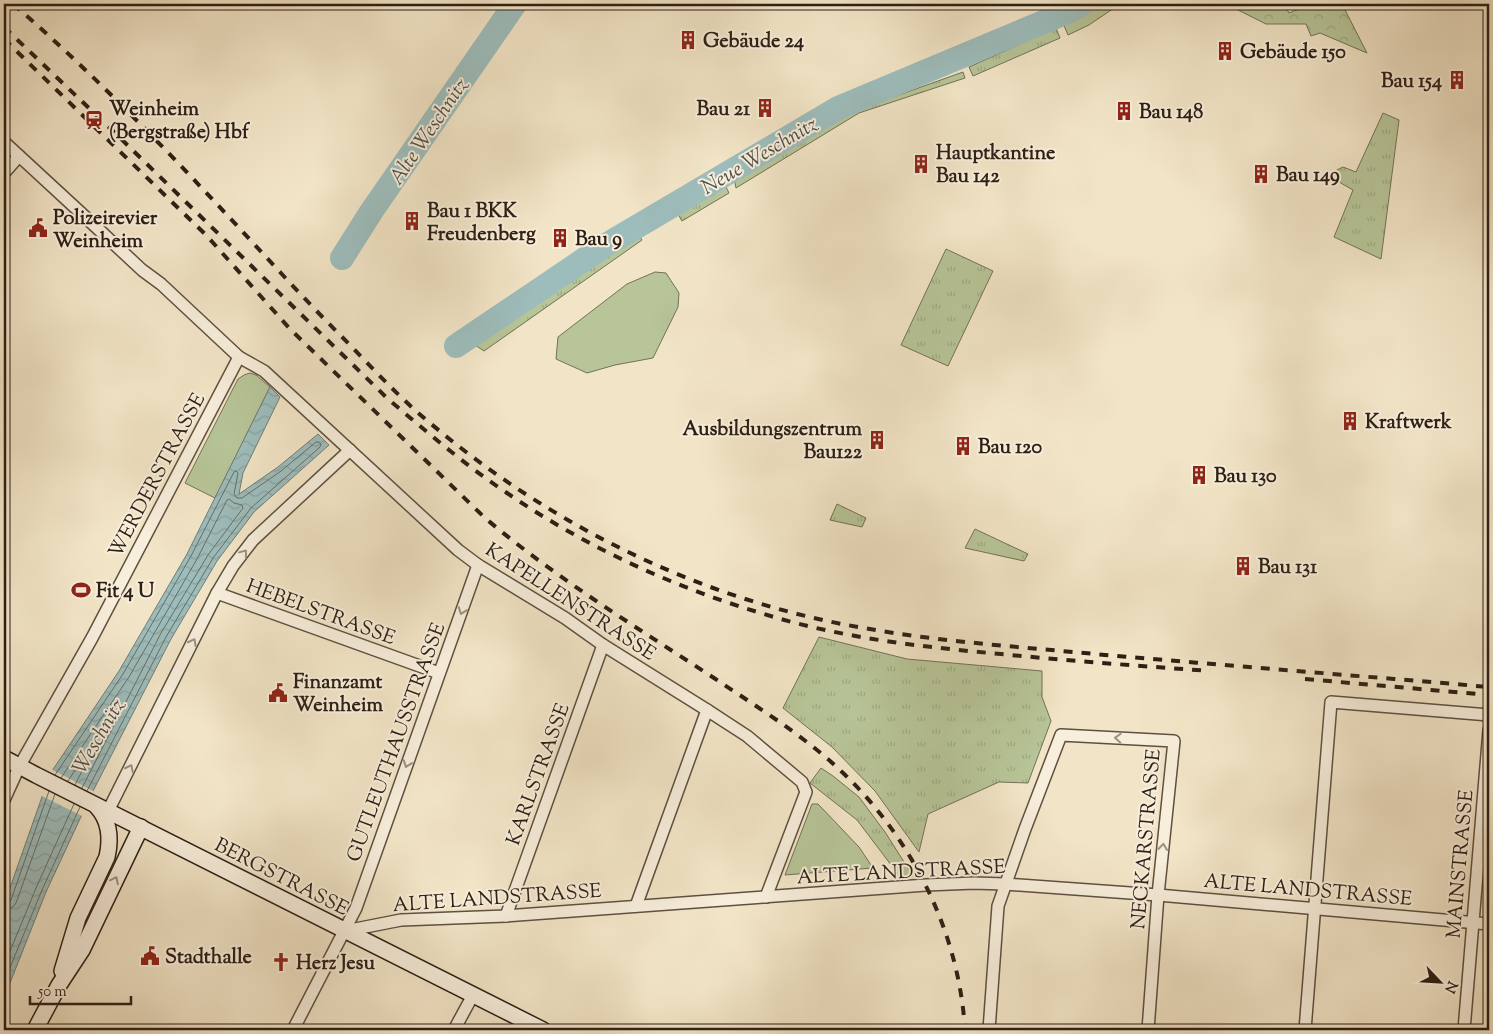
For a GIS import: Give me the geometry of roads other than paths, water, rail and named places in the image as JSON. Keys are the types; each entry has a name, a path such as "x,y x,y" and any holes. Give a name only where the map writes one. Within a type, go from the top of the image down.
{"main road":[{"name":"BERGSTRASSE","path":"4,758 543,1030"},
{"path":"58,985 78,918 107,857 110,835 103,815 94,804"},
{"path":"107,857 133,830 141,827"},
{"path":"36,1030 58,985 82,950 141,827"}],"street":[{"name":"KAPELLENSTRASSE","path":"4,142 147,275 161,284 239,357 264,371 458,550 478,565 565,618 603,645 747,736 802,782 806,792 766,897"},
{"path":"4,173 19,156"},
{"name":"WERDERSTRASSE","path":"4,798 19,767 96,630 239,357"},
{"path":"108,811 217,593 233,566 253,540 347,447"},
{"name":"GUTLEUTHAUSSTRASSE","path":"293,1030 356,908 478,565"},
{"name":"HEBELSTRASSE","path":"217,593 440,673"},
{"name":"KARLSTRASSE","path":"506,916 603,645"},
{"path":"1305,1030 1331,702 1489,715"},
{"path":"636,906 707,710"},
{"name":"MAINSTRASSE","path":"1464,1030 1489,730"},
{"name":"NECKARSTRASSE","path":"989,1030 998,906 1061,735 1174,741 1158,895 1148,1030"},
{"name":"ALTE LANDSTRASSE","path":"345,931 401,920 506,916 974,883 1158,895 1489,924"},
{"path":"454,1030 473,995"}],"water":[{"name":"Weschnitz","path":"270,387 280,397 243,473 239,494 278,467 318,434 329,445 254,512 217,561 171,639 92,793 46,892 4,998 4,905 50,774 119,671 187,554"}],"waterway":[{"name":"Alte Weschnitz","path":"342,258 371,212 515,4"},
{"name":"Neue Weschnitz","path":"456,346 604,246 838,108 1070,11 1082,4"}],"railway":[{"path":"13,4 83,67 150,134 314,308 419,414 477,460 526,494 577,525 630,553 685,577 742,598 799,614 889,632 1012,647 1489,687"},
{"path":"4,27 388,399 446,448 491,482 537,513 599,548 664,578 730,603 822,629 912,645 1210,671"},
{"path":"4,39 207,236 290,329 485,518 568,582 779,722 811,745 841,771 866,797 889,826 910,857 927,889 942,923 953,958 961,993 965,1030"},
{"path":"1305,679 1489,695"}],"place":[{"name":"Gebäude 24","path":"688,40"},
{"name":"Gebäude 150","path":"1225,51"},
{"name":"Bau 154","path":"1457,80"},
{"name":"Bau 21","path":"765,108"},
{"name":"Bau 148","path":"1124,111"},
{"name":"Weinheim (Bergstraße) Hbf","path":"94,120"},
{"name":"Hauptkantine Bau 142","path":"921,164"},
{"name":"Bau 149","path":"1261,174"},
{"name":"Bau 1 BKK Freudenberg","path":"412,221"},
{"name":"Polizeirevier Weinheim","path":"38,228"},
{"name":"Bau 9","path":"560,238"},
{"name":"Kraftwerk","path":"1350,421"},
{"name":"Ausbildungszentrum Bau122","path":"877,440"},
{"name":"Bau 120","path":"963,446"},
{"name":"Bau 130","path":"1199,475"},
{"name":"Bau 131","path":"1243,566"},
{"name":"Fit 4 U","path":"81,590"},
{"name":"Finanzamt Weinheim","path":"278,693"},
{"name":"Stadthalle","path":"150,956"},
{"name":"Herz Jesu","path":"281,962"}]}
